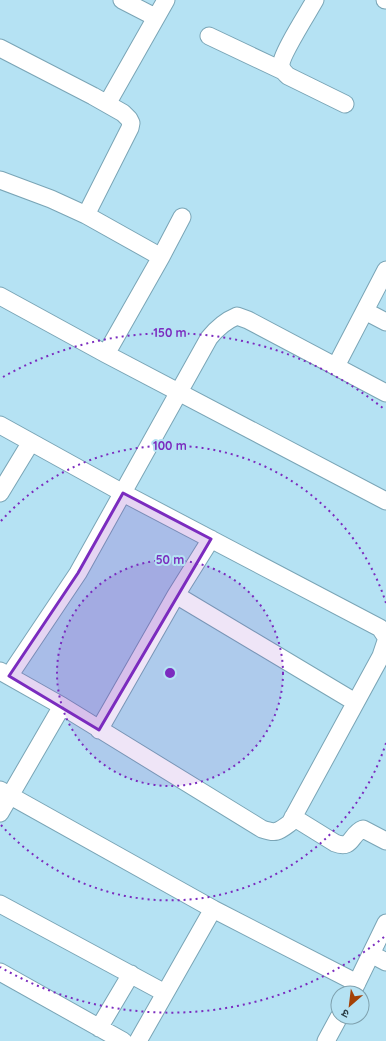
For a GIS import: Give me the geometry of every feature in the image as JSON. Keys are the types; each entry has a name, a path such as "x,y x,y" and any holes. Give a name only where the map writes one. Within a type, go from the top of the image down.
{"street":[{"path":"122,0 155,17"},
{"path":"107,104 166,0"},
{"path":"283,71 281,65 285,53 315,0"},
{"path":"210,36 283,71 288,76 345,104"},
{"path":"0,48 107,104 129,119 131,123 130,128 86,215"},
{"path":"0,180 51,199 86,215 161,257"},
{"path":"106,354 182,217"},
{"path":"336,366 386,270"},
{"path":"0,296 106,354 386,501"},
{"path":"365,310 386,322"},
{"path":"386,393 248,320 237,316 227,320 209,338 180,393 78,573 5,674 62,706 262,829 272,832 280,831 290,823 381,656 386,641"},
{"path":"0,424 123,493 380,628 385,633 386,637"},
{"path":"0,493 31,442"},
{"path":"99,730 176,595 211,539"},
{"path":"176,595 356,702"},
{"path":"0,813 5,793 62,706"},
{"path":"5,793 349,985"},
{"path":"293,817 342,846 350,842 358,830 363,828 386,841"},
{"path":"0,904 165,993"},
{"path":"138,1041 213,909"},
{"path":"356,985 386,923"},
{"path":"371,954 386,962"},
{"path":"0,972 123,1041"},
{"path":"99,1028 131,974"},
{"path":"326,1041 335,1025"}],"highlighted area":[{"path":"123,493 211,539 99,730 9,676 78,573"}]}
